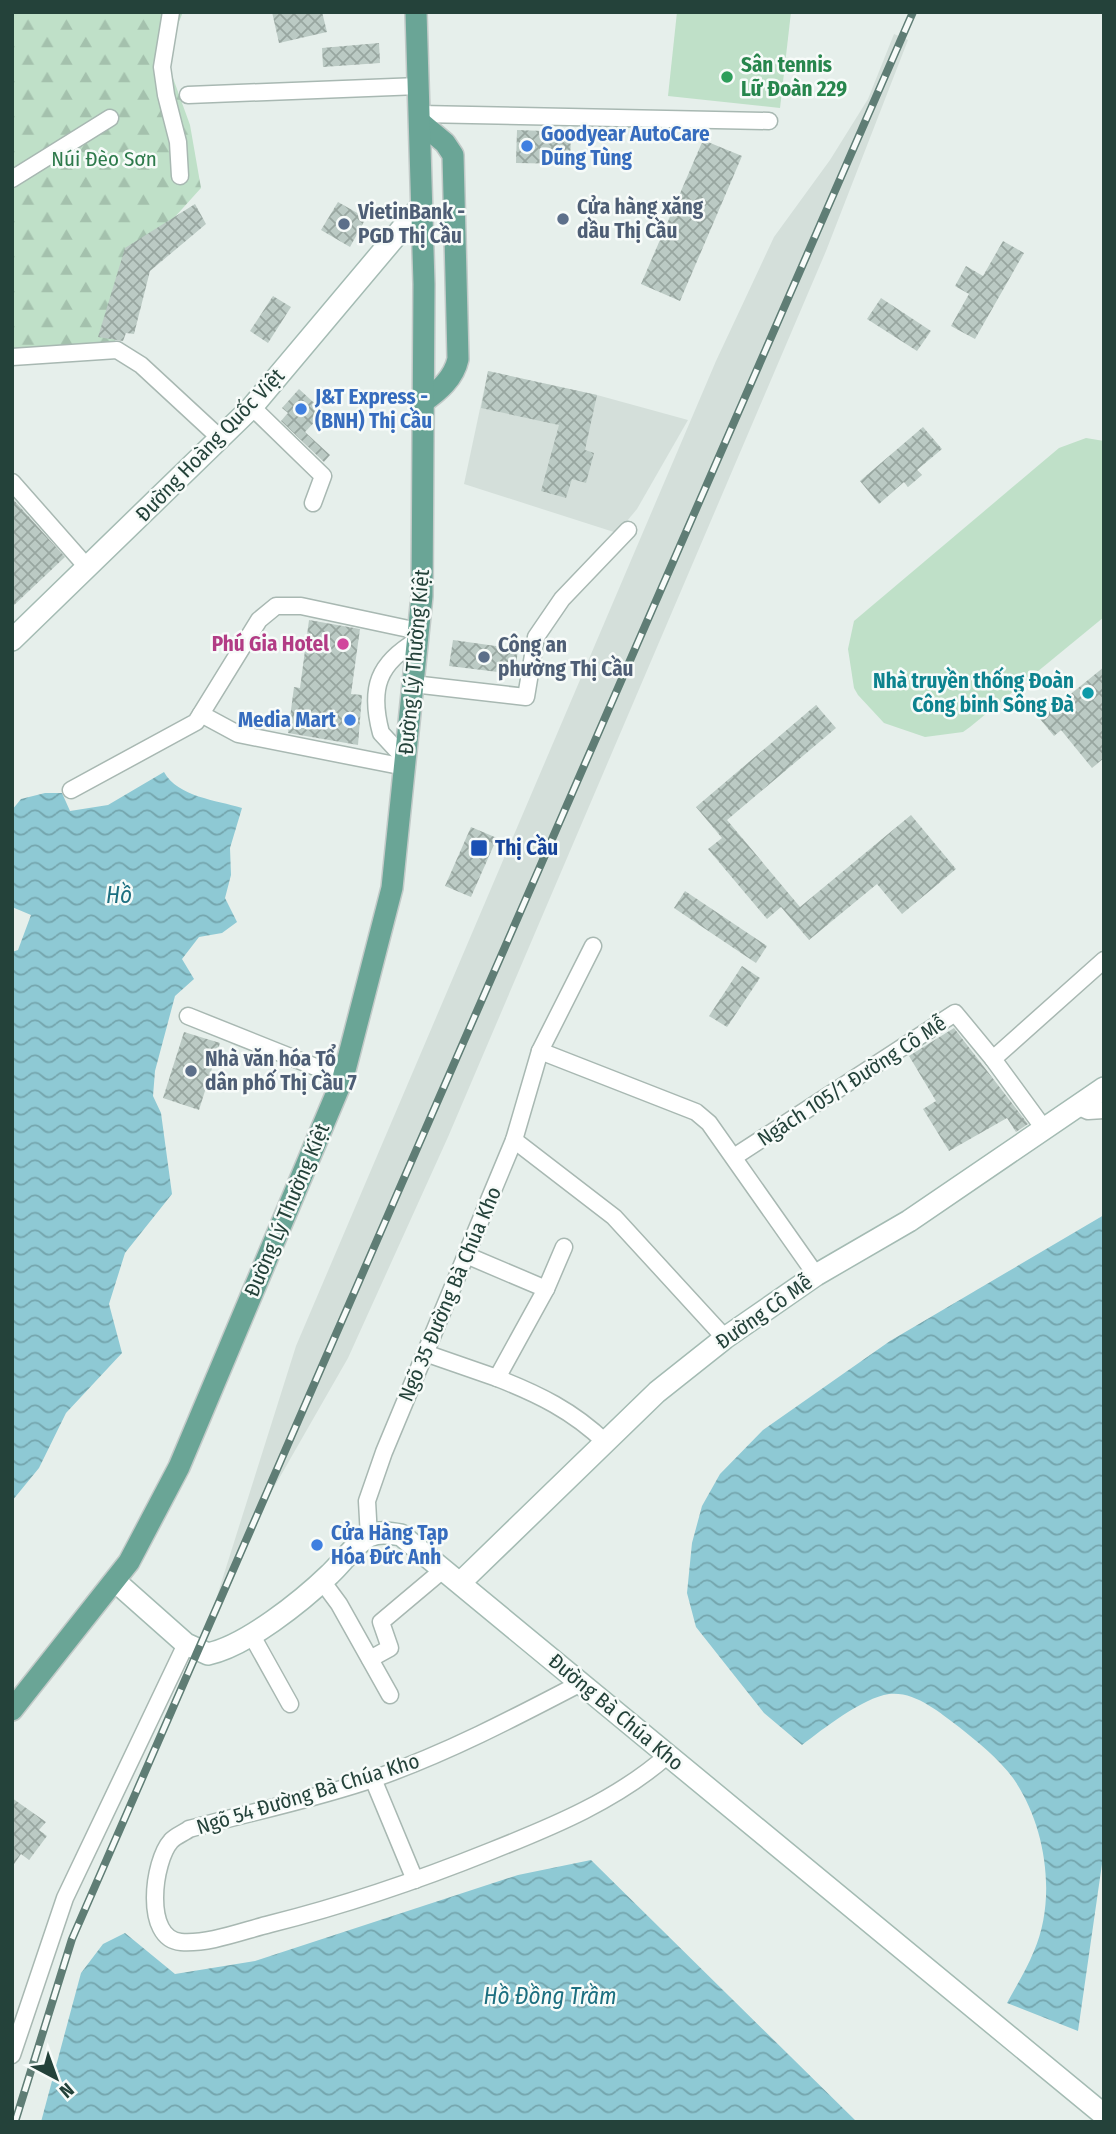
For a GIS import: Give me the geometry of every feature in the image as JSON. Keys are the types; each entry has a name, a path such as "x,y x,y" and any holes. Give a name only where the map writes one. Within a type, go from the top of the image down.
{"main road":[{"name":"Đường Lý Thường Kiệt","path":"12,1710 115,1581 141,1542 179,1467 343,1078 392,888 422,596 421,206 416,12"},
{"path":"420,118 453,155 458,359 456,368 444,385 423,402"}],"street":[{"path":"171,12 162,67 178,142 180,176"},
{"path":"188,96 418,86"},
{"path":"12,179 110,118"},
{"path":"420,118 769,121"},
{"name":"Đường Hoàng Quốc Việt","path":"12,640 252,407 421,206"},
{"path":"12,357 117,350 141,365 221,439"},
{"path":"252,407 323,476 313,503"},
{"path":"12,482 87,568"},
{"path":"413,684 526,697 536,637 562,599 628,530"},
{"path":"71,790 186,728 201,714 259,621 276,606 323,610 418,636"},
{"path":"405,763 380,733 378,691 387,661 418,636"},
{"path":"201,714 238,734 405,763"},
{"name":"Ngõ 35 Đường Bà Chúa Kho","path":"369,1536 367,1501 514,1140 540,1051 593,946"},
{"path":"1045,1130 993,1059 1104,960"},
{"name":"Ngách 105/1 Đường Cô Mễ","path":"734,1157 955,1013 993,1059"},
{"path":"188,1016 343,1078"},
{"path":"540,1051 696,1112 709,1123 816,1275"},
{"name":"Đường Cô Mễ","path":"461,1583 657,1392 725,1338 816,1275 909,1221 1104,1088"},
{"path":"1077,1106 1088,1111 1104,1110"},
{"path":"514,1140 614,1217 725,1338"},
{"path":"496,1378 546,1289 564,1247"},
{"path":"466,1255 546,1289"},
{"path":"425,1353 545,1396 585,1423 605,1442"},
{"name":"Đường Bà Chúa Kho","path":"369,1536 387,1532 401,1535 1104,2115"},
{"path":"115,1581 186,1644 208,1654 228,1648 251,1634 322,1581 369,1536"},
{"path":"370,1659 390,1648 381,1622 444,1569"},
{"path":"322,1581 390,1695"},
{"path":"251,1634 290,1704"},
{"path":"12,2055 65,1898 186,1644"},
{"name":"Ngõ 54 Đường Bà Chúa Kho","path":"415,1880 337,1908 215,1938 180,1942 169,1938 157,1918 154,1887 162,1858 172,1840 189,1829 373,1779 495,1728 581,1684"},
{"path":"373,1779 415,1880 568,1820 647,1774 668,1755"}],"shaded area":[{"path":"894,34 908,40 826,251 448,1137 348,1358 265,1503 218,1615 212,1612 296,1346 716,361 774,237 830,160 868,99"},
{"path":"488,371 597,395 688,420 637,509 617,533 464,484"}],"green space":[{"name":"Núi Đèo Sơn","path":"12,12 183,12 176,29 169,67 190,125 201,188 146,249 112,350 12,354"},
{"path":"677,12 791,12 780,108 668,96"},
{"path":"1086,438 1104,441 1104,617 963,732 925,737 884,723 854,688 848,649 854,621 1059,448"}],"water":[{"name":"Hồ","path":"164,772 178,787 188,792 242,808 230,848 231,875 225,898 237,922 222,933 199,937 182,959 194,979 175,996 155,1071 153,1096 161,1113 172,1194 125,1253 109,1304 122,1353 66,1413 39,1468 12,1501 12,952 18,950 31,915 12,907 12,810 21,799 45,793 62,793 70,811 108,805"},
{"path":"1104,1215 1104,1850 1078,2031 1007,2003 1031,1958 1041,1930 1046,1885 1040,1839 1033,1817 1013,1778 995,1757 943,1715 917,1699 899,1694 889,1694 867,1701 802,1745 764,1713 696,1627 687,1593 692,1543 702,1506 720,1474 763,1430 890,1341"},
{"name":"Hồ Đồng Trầm","path":"591,1860 857,2122 41,2122 81,1973 103,1944 125,1933 175,1974 255,1961 518,1875"}],"building":[{"path":"272,12 322,12 327,32 279,43"},
{"path":"379,43 380,63 323,67 322,48"},
{"path":"517,130 571,132 570,164 516,163"},
{"path":"703,140 742,156 680,301 641,284"},
{"name":"VietinBank - PGD Thị Cầu","path":"338,202 366,218 350,247 321,230"},
{"path":"195,204 206,224 150,271 134,334 126,333 123,341 98,337 125,248"},
{"path":"1003,241 1024,253 975,339 951,326 969,294 955,286 966,266 983,276"},
{"path":"273,296 291,307 268,343 250,331"},
{"path":"881,298 931,331 917,351 867,319"},
{"path":"488,371 597,395 585,450 594,453 586,483 572,479 566,498 541,491 559,425 481,408"},
{"path":"299,389 324,412 305,432 330,455 324,462 281,421 288,413 282,408"},
{"path":"923,427 942,449 917,470 922,475 908,487 904,482 879,504 860,481"},
{"path":"12,498 65,557 12,607"},
{"path":"309,620 360,629 351,694 362,695 358,745 288,733 294,687 300,688"},
{"name":"Công an phường Thị Cầu","path":"453,640 518,649 515,674 449,666"},
{"name":"Nhà truyền thống Đoàn Công binh Sông Đà","path":"1104,667 1104,758 1092,768 1061,730 1054,736 1040,719"},
{"path":"816,705 836,728 727,820 800,907 911,815 956,869 902,914 877,884 809,940 781,907 767,919 708,849 722,838 696,807"},
{"path":"471,827 497,838 471,897 445,886"},
{"path":"685,891 767,946 756,963 674,908"},
{"path":"742,966 760,978 727,1027 709,1016"},
{"path":"954,1028 1028,1124 1016,1132 1007,1118 949,1151 923,1109 936,1101 909,1056"},
{"name":"Nhà văn hóa Tổ dân phố Thị Cầu 7","path":"184,1032 220,1043 199,1110 163,1098"},
{"path":"12,1798 46,1822 39,1830 47,1836 29,1860 21,1854 12,1867"}],"railway":[{"path":"15,2122 72,1939 913,12"}],"place":[{"name":"Sân tennis Lữ Đoàn 229","path":"727,77"},
{"name":"Goodyear AutoCare Dũng Tùng","path":"527,146"},
{"name":"Cửa hàng xăng dầu Thị Cầu","path":"563,219"},
{"name":"VietinBank - PGD Thị Cầu","path":"344,224"},
{"name":"J&T Express - (BNH) Thị Cầu","path":"301,409"},
{"name":"Phú Gia Hotel","path":"343,644"},
{"name":"Công an phường Thị Cầu","path":"484,657"},
{"name":"Nhà truyền thống Đoàn Công binh Sông Đà","path":"1088,693"},
{"name":"Media Mart","path":"350,720"},
{"name":"Thị Cầu","path":"479,848"},
{"name":"Nhà văn hóa Tổ dân phố Thị Cầu 7","path":"191,1071"},
{"name":"Cửa Hàng Tạp Hóa Đức Anh","path":"317,1545"}]}
